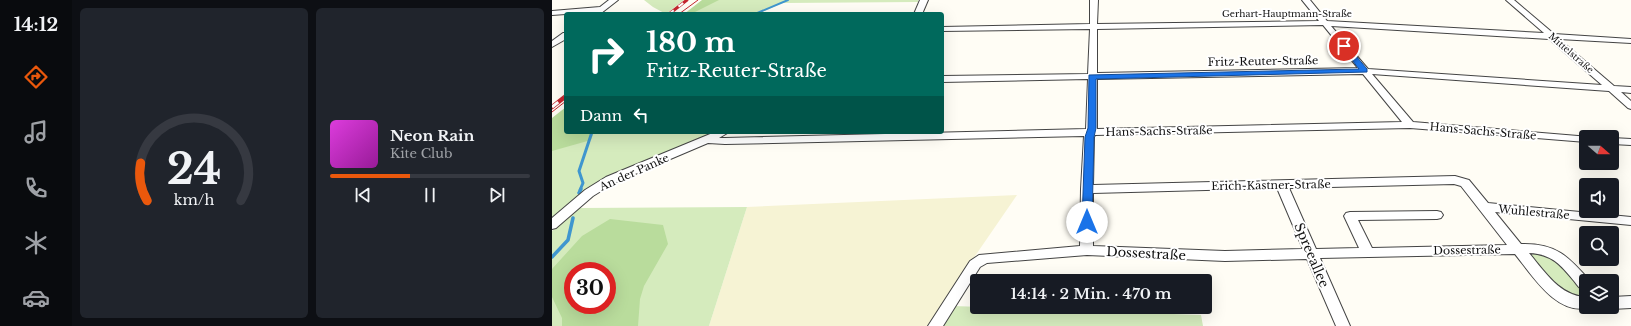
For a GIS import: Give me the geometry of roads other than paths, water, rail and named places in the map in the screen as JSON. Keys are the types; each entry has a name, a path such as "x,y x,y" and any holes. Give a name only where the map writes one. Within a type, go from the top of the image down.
{"street":[{"path":"598,12 614,0"},
{"path":"919,12 924,0"},
{"path":"1087,250 1087,189 1090,132 1092,128 1094,0"},
{"path":"1306,0 1410,125"},
{"name":"Mittelstraße","path":"1510,0 1631,106"},
{"path":"552,13 564,13"},
{"name":"Gerhart-Hauptmann-Straße","path":"944,29 1326,23 1631,41"},
{"path":"552,45 564,36"},
{"name":"Fritz-Reuter-Straße","path":"944,79 1365,71 1631,90"},
{"name":"Hans-Sachs-Straße","path":"708,139 712,141 725,141 1410,125 1579,138"},
{"name":"An der Panke","path":"552,226 589,193 610,180 719,134"},
{"path":"1619,141 1631,142"},
{"name":"Erich-Kästner-Straße","path":"1087,189 1455,180 1465,183 1485,207"},
{"name":"Spreeallee","path":"1282,185 1343,326"},
{"path":"1485,207 1518,249 1558,295 1568,301 1579,304"},
{"name":"Wuhlestraße","path":"1485,207 1631,221"},
{"path":"1368,252 1350,216 1437,215"},
{"name":"Dossestraße","path":"935,326 974,264 984,258 1087,250 1225,256 1537,249 1553,252 1562,259 1579,278"},
{"path":"1619,303 1631,302"}],"waterway":[{"path":"760,12 788,0"},
{"path":"580,190 583,183 579,171 591,134"},
{"path":"579,193 581,189"},
{"path":"552,257 568,240 573,218"}],"tram line":[{"path":"682,12 698,0"},
{"path":"552,112 564,103"}],"railway":[{"path":"672,12 687,0"},
{"path":"552,107 564,98"}]}
